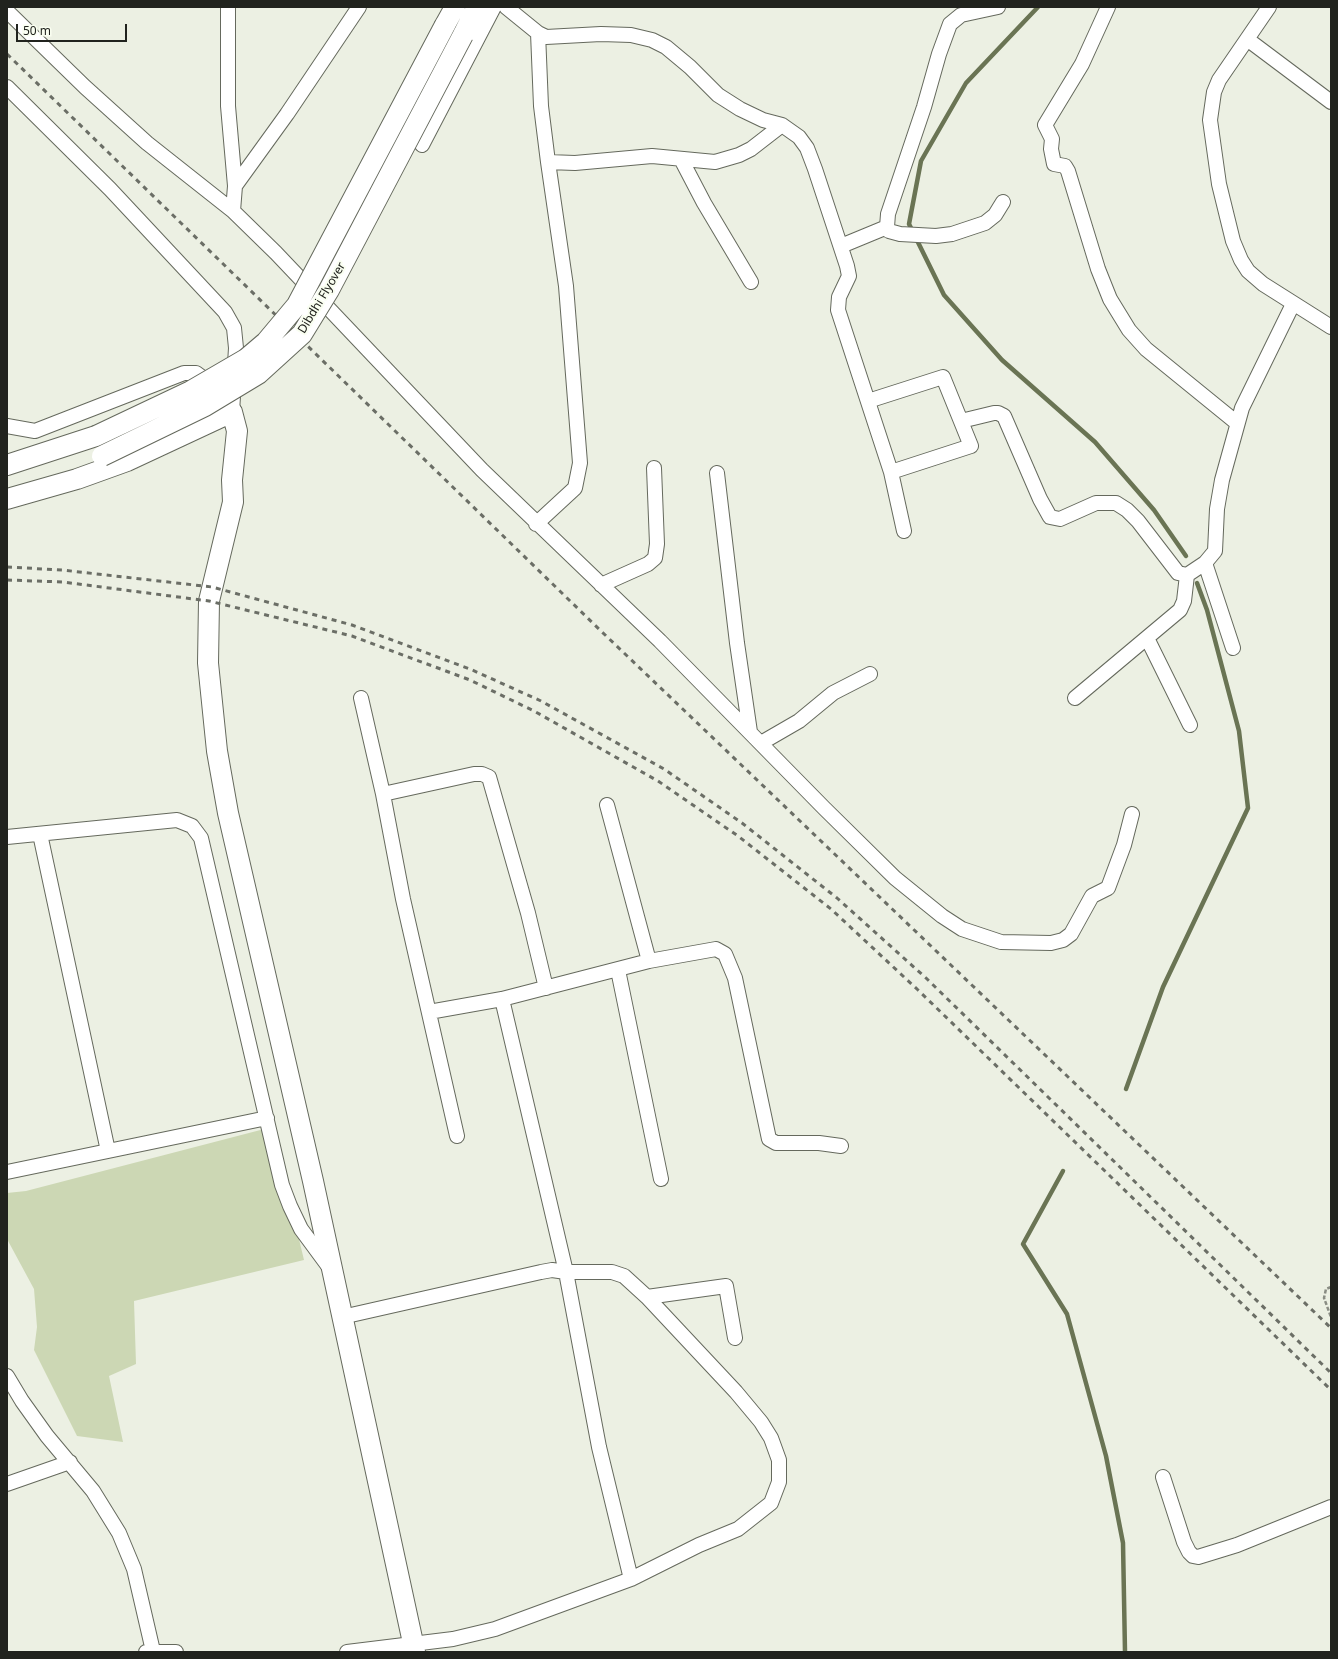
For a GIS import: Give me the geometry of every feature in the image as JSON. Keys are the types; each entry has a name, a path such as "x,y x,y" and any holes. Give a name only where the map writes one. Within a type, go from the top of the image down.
{"street":[{"path":"228,7 228,106 235,186 233,211"},
{"path":"235,186 287,114 359,7"},
{"name":"Dibdhi Flyover","path":"7,465 96,436 191,391 246,359 266,342 297,305 455,7"},
{"name":"Dibdhi Flyover","path":"7,487 34,480 102,456 205,406 258,374 302,334 336,277 477,7"},
{"path":"422,145 494,7"},
{"path":"506,7 538,33 546,37 601,34 631,35 652,40 666,47 690,67 718,95 740,109 763,120 782,125 799,137 807,148 815,169 841,246 849,276 839,297 838,310 891,472 904,531"},
{"path":"894,231 888,214 950,24 961,15 998,7"},
{"path":"1108,7 1082,64 1047,120 1046,128 1052,139 1054,164 1065,166 1068,171 1098,269 1110,299 1129,330 1146,349 1237,424"},
{"path":"1269,7 1219,80 1214,92 1210,120 1211,140 1226,218 1241,260 1248,271 1263,284 1331,327"},
{"path":"7,11 85,87 147,143 233,211 276,253 482,470 536,524 660,641 824,808 919,898 962,929 1001,942 1051,943 1063,940 1071,934 1089,900 1094,894 1108,888 1124,845 1132,814"},
{"path":"536,524 575,488 580,463 566,286 541,106 538,33"},
{"path":"1247,39 1331,102"},
{"path":"7,87 110,189 225,312 234,328 236,348 232,412 237,431 232,480 233,502 209,601 208,663 215,737 228,813 313,1181 414,1648"},
{"path":"548,162 575,163 652,156 715,162 727,159 751,148 782,125"},
{"path":"681,159 704,203 751,282"},
{"path":"841,246 894,231 936,236 952,234 985,223 994,215 1003,202"},
{"path":"961,421 994,413 1004,416 1040,499 1050,518 1060,519 1096,503 1116,503 1127,510 1138,521 1178,573 1186,575 1205,563 1216,551 1217,509 1222,480 1237,424 1242,408 1257,375 1293,304"},
{"path":"7,426 35,431 184,373 196,373 216,388 232,412"},
{"path":"868,401 943,377 971,446 891,472"},
{"path":"7,499 77,479 127,461 232,412"},
{"path":"601,585 648,564 655,558 657,544 654,468"},
{"path":"717,473 737,643 750,732"},
{"path":"1205,563 1233,648"},
{"path":"1075,698 1180,610 1184,601 1186,575"},
{"path":"1147,638 1190,725"},
{"path":"761,743 799,721 833,693 870,674"},
{"path":"361,698 383,794 403,900 457,1136"},
{"path":"383,794 474,774 482,774 489,777 528,912 546,988"},
{"path":"607,805 649,961"},
{"path":"7,838 177,820 192,826 201,838 282,1184 301,1229 332,1271"},
{"path":"40,834 108,1151"},
{"path":"429,1012 502,999 649,961 709,949 721,951 729,961 735,978 769,1139 776,1143 819,1143 841,1146"},
{"path":"618,970 661,1179"},
{"path":"502,999 566,1272 598,1447 631,1579"},
{"path":"7,1172 267,1118"},
{"path":"342,1317 552,1270 566,1272 612,1272 624,1276 647,1297 736,1392 771,1438 779,1460 779,1482 771,1503 738,1529 699,1545 631,1579 495,1629 414,1648 347,1652"},
{"path":"647,1297 726,1286 735,1338"},
{"path":"7,1376 22,1401 47,1436 93,1491 119,1533 134,1569 150,1652 176,1652"},
{"path":"7,1484 70,1462"},
{"path":"1164,1476 1184,1542 1193,1556 1205,1556 1237,1545 1331,1507"}],"path":[{"path":"1331,1287 1326,1289 1324,1298 1331,1316"}],"green space":[{"path":"272,1127 304,1260 134,1301 136,1364 109,1376 123,1442 77,1436 34,1350 37,1327 34,1289 7,1239 7,1193 26,1191"}],"waterway":[{"path":"1038,7 966,83 921,161 909,224 944,295 1002,360 1095,442 1154,510 1186,556"},
{"path":"1126,1089 1163,987 1248,808 1239,731 1207,610 1197,583"},
{"path":"1063,1171 1023,1244 1067,1314 1106,1456 1123,1543 1125,1652"}],"railway":[{"path":"7,54 601,631 1331,1328"},
{"path":"7,567 62,570 212,587 352,625 470,669 541,701 664,769 742,823 837,898 926,978 1331,1373"},
{"path":"7,580 63,582 209,601 352,636 470,680 534,711 658,781 738,836 831,909 918,990 1331,1390"}]}
